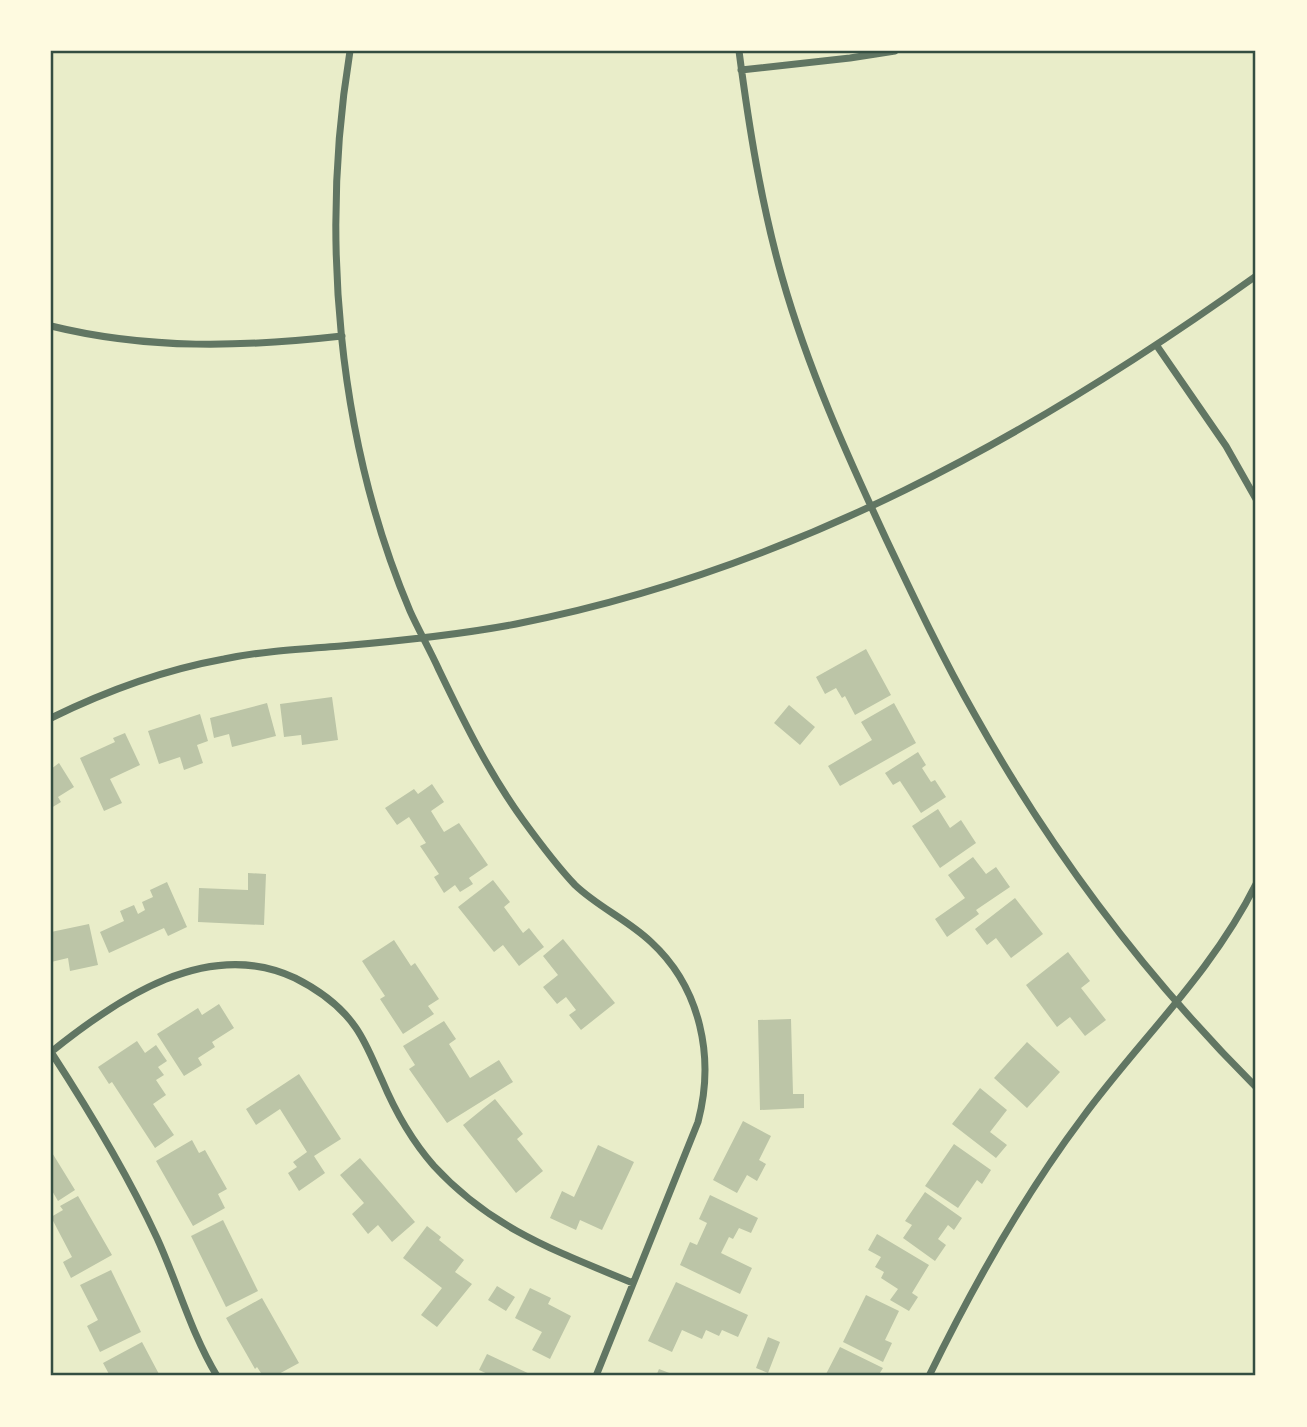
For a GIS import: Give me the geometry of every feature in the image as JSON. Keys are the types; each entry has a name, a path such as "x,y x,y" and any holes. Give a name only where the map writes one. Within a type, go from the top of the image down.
{"street":[{"path":"350,51 338,157 336,218 342,336 353,412 369,485 390,555 411,612 466,727 492,774 522,819 575,884 595,902 652,943 672,965 693,1003 702,1032 706,1062 702,1107 596,1376"},
{"path":"739,51 752,141 781,276 799,335 828,413 937,643 975,715 1022,794 1103,910 1177,1002 1256,1087"},
{"path":"741,70 895,51"},
{"path":"51,718 134,682 178,669 270,651 424,638 517,624 664,588 736,564 806,537 872,507 1003,439 1157,346 1256,276"},
{"path":"51,326 117,339 168,344 271,344 342,336"},
{"path":"1157,346 1226,446 1256,499"},
{"path":"929,1376 958,1316 1009,1226 1038,1182 1082,1118 1130,1056 1216,955 1256,884"},
{"path":"217,1376 158,1240 123,1169 51,1052 100,1014 146,988 181,973 220,964 246,964 285,973 331,1000 349,1019 370,1053 395,1110 413,1138 455,1187 498,1221 536,1243 633,1283"}],"building":[{"path":"866,649 891,695 855,715 845,696 842,698 836,688 825,694 816,677"},
{"path":"332,697 338,740 302,745 301,735 284,737 280,704"},
{"path":"267,703 276,736 232,747 229,734 214,738 210,718"},
{"path":"894,703 916,743 840,786 828,766 872,740 861,722"},
{"path":"789,705 815,727 800,745 774,723"},
{"path":"200,714 208,741 197,745 203,763 184,770 180,757 159,764 148,731"},
{"path":"125,733 140,765 110,779 122,803 104,811 80,758 115,742 113,738"},
{"path":"918,752 926,765 922,768 931,782 935,780 946,797 921,813 900,781 893,785 885,773"},
{"path":"59,763 74,787 58,797 61,802 51,808 51,769"},
{"path":"432,784 444,802 431,811 444,832 459,823 488,865 469,878 473,884 460,892 455,885 444,893 434,877 439,874 420,846 426,843 409,817 397,825 385,808 414,789 418,794"},
{"path":"938,809 950,828 961,820 976,843 940,868 912,826"},
{"path":"973,857 986,874 996,867 1010,887 976,910 979,914 947,937 935,919 965,898 948,875"},
{"path":"248,873 266,874 264,925 198,922 199,888 248,890"},
{"path":"493,880 510,902 504,907 523,933 529,928 544,947 519,966 503,945 494,952 458,907"},
{"path":"167,882 187,927 168,936 164,928 109,953 100,932 124,921 120,911 134,905 138,914 145,910 142,902 153,897 150,890"},
{"path":"1015,898 1043,934 1011,958 996,938 987,945 975,929"},
{"path":"89,924 98,965 70,971 68,958 51,962 51,932"},
{"path":"563,939 615,1003 581,1030 569,1015 576,1010 566,997 557,1004 543,987 558,975 543,956"},
{"path":"394,940 411,966 415,963 439,999 428,1006 434,1014 403,1034 380,999 385,996 362,961"},
{"path":"1068,952 1090,981 1081,988 1106,1020 1085,1036 1070,1017 1057,1027 1026,985"},
{"path":"219,1004 234,1028 212,1042 215,1047 198,1058 202,1065 184,1076 157,1034 198,1008 202,1015"},
{"path":"791,1019 793,1094 804,1094 804,1108 760,1110 758,1020"},
{"path":"444,1021 456,1039 449,1044 470,1078 499,1060 513,1082 447,1123 409,1069 415,1065 403,1046"},
{"path":"137,1041 145,1053 156,1045 167,1061 158,1067 164,1075 156,1080 166,1095 153,1104 174,1135 155,1148 112,1082 109,1084 98,1067"},
{"path":"1027,1042 1060,1072 1027,1108 994,1078"},
{"path":"299,1074 341,1139 314,1156 325,1173 299,1191 288,1173 297,1167 293,1162 307,1152 280,1109 256,1125 246,1109"},
{"path":"980,1088 1007,1110 990,1132 1007,1145 996,1158 952,1124"},
{"path":"495,1099 523,1134 517,1139 543,1171 516,1193 463,1125"},
{"path":"743,1121 771,1136 759,1160 766,1164 757,1181 747,1175 737,1193 713,1180"},
{"path":"192,1140 199,1153 205,1150 227,1189 218,1194 225,1208 193,1226 156,1161"},
{"path":"954,1144 991,1170 982,1184 977,1180 958,1208 925,1186"},
{"path":"598,1145 634,1162 602,1230 580,1220 576,1230 550,1218 562,1191 574,1197"},
{"path":"51,1151 75,1190 58,1201 51,1189"},
{"path":"360,1158 415,1222 392,1242 378,1225 368,1234 352,1214 364,1203 340,1175"},
{"path":"925,1192 962,1218 954,1230 948,1225 938,1239 946,1245 935,1261 903,1238 912,1225 905,1221"},
{"path":"710,1195 758,1218 751,1233 739,1228 733,1239 729,1237 721,1253 752,1268 740,1294 680,1265 690,1242 697,1245 707,1223 699,1219"},
{"path":"78,1196 112,1255 71,1278 63,1262 72,1257 51,1217 63,1210 60,1206"},
{"path":"223,1220 258,1291 226,1307 191,1236"},
{"path":"427,1226 441,1237 439,1240 464,1260 455,1272 472,1284 437,1327 421,1315 442,1288 403,1258"},
{"path":"877,1234 929,1265 912,1293 918,1297 909,1311 890,1300 898,1289 881,1278 884,1272 875,1267 881,1257 868,1250"},
{"path":"111,1270 141,1332 100,1352 87,1326 98,1320 80,1285"},
{"path":"676,1282 748,1315 738,1337 722,1330 719,1336 706,1330 702,1339 682,1330 672,1352 648,1341"},
{"path":"497,1286 515,1297 506,1311 488,1300"},
{"path":"530,1288 551,1298 548,1304 571,1316 550,1359 532,1350 542,1332 515,1318"},
{"path":"866,1295 899,1311 885,1340 892,1343 883,1362 843,1342"},
{"path":"262,1298 299,1363 275,1376 263,1376 257,1367 255,1369 226,1318"},
{"path":"768,1337 780,1342 768,1373 756,1368"},
{"path":"142,1342 160,1376 110,1376 103,1363"},
{"path":"840,1347 883,1368 878,1376 825,1376"},
{"path":"487,1354 534,1376 492,1376 479,1370"},
{"path":"659,1369 677,1376 656,1376"}]}
